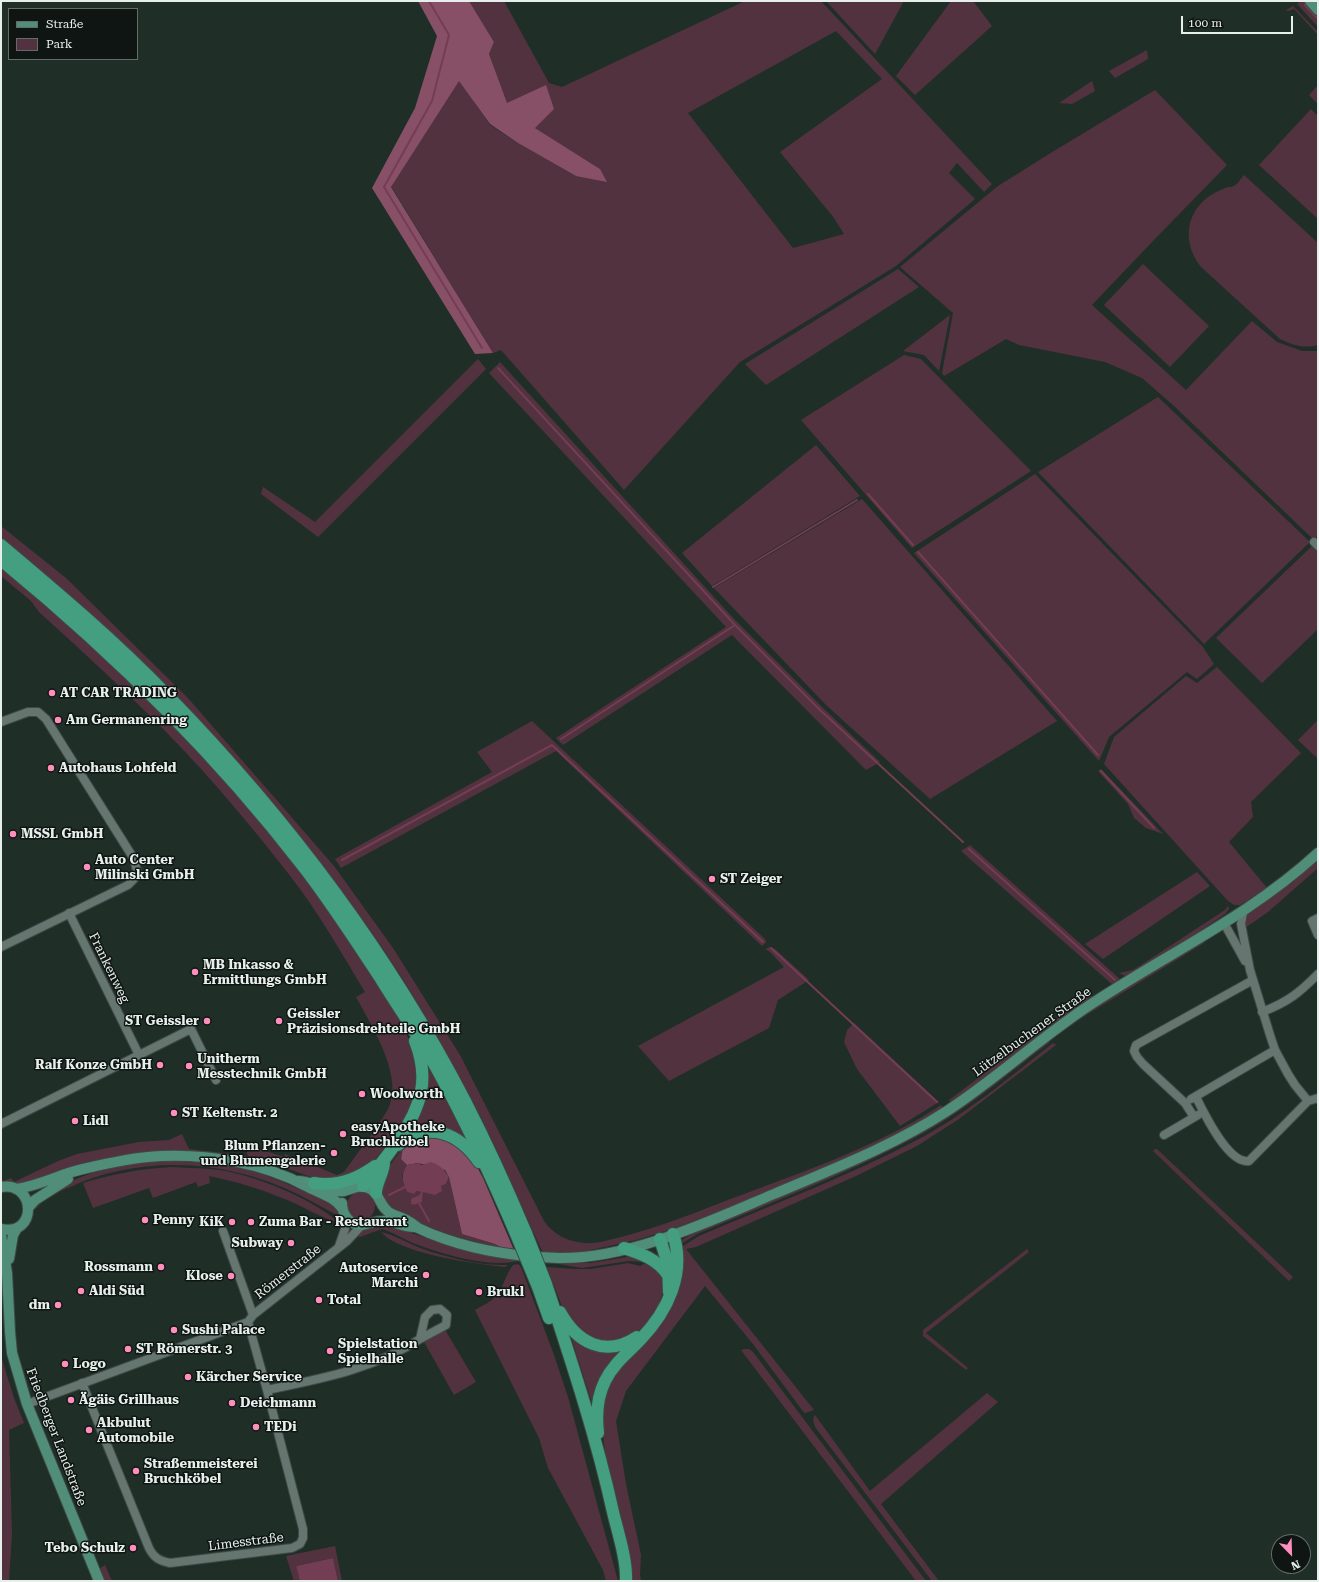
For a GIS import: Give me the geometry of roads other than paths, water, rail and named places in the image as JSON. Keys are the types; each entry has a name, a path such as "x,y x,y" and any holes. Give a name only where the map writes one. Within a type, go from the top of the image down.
{"highway":[{"path":"1,545 85,617 166,693 250,784 314,864 378,953 429,1037 480,1131 573,1365 602,1461 623,1555 626,1581"},
{"path":"1,560 75,623 166,709 217,763 303,866 366,955 437,1069 521,1233"},
{"path":"378,1198 387,1157 414,1114 421,1096 422,1084 420,1059 405,1017"},
{"path":"363,1186 378,1166 408,1138 418,1134 433,1132 456,1139 465,1145 493,1179"},
{"path":"314,1183 334,1184 348,1180 366,1172 387,1157"},
{"path":"602,1461 597,1416 599,1398 603,1387 617,1363 650,1328 674,1288 677,1271 677,1251 673,1234"},
{"path":"660,1239 668,1264 668,1300"},
{"path":"624,1248 650,1257 660,1265 668,1276"},
{"path":"542,1286 568,1325 576,1334 586,1341 603,1346 616,1346 632,1340 650,1328"},
{"path":"542,1286 585,1431 623,1581"}],"main road":[{"path":"1310,1 1318,10"},
{"name":"Lützelbuchener Straße","path":"416,1227 446,1239 513,1254 559,1258 576,1257 624,1248 660,1239 829,1171 924,1126 980,1087 1072,1016 1243,912 1274,890 1318,853"},
{"path":"1,1193 6,1192 17,1196 20,1192 71,1172 115,1162 160,1156 203,1157 245,1164 299,1181 335,1201 350,1221 365,1224 384,1221 409,1228 416,1227"},
{"path":"1,1187 8,1186 20,1192 28,1208 35,1200 56,1186 93,1167"},
{"path":"299,1181 314,1183 337,1191 349,1190 358,1186 370,1188 385,1210 406,1219 416,1227"},
{"path":"343,1212 342,1201 349,1190"},
{"path":"365,1224 378,1215 378,1198"},
{"name":"Friedberger Landstraße","path":"7,1273 12,1239 17,1228 26,1220 28,1208"},
{"path":"1,1229 9,1230 17,1228"},
{"name":"Friedberger Landstraße","path":"1,1235 7,1273 12,1353 27,1404 99,1581"},
{"path":"1,1257 7,1273"}],"street":[{"path":"1,722 28,712 38,712 46,719 135,862 138,871 134,879 128,885 1,947"},
{"path":"1243,912 1241,924 1250,970 1275,1050 1295,1085 1308,1101"},
{"name":"Frankenweg","path":"69,913 138,1055"},
{"path":"1318,918 1312,921 1318,935"},
{"path":"1224,923 1250,970"},
{"path":"1262,1012 1281,1005 1289,1000 1300,992 1318,974"},
{"path":"1194,1117 1185,1103 1137,1057 1134,1051 1136,1045 1253,980"},
{"path":"1,1124 191,1029 216,1080"},
{"path":"1185,1103 1275,1050"},
{"path":"1196,1097 1222,1144 1240,1160 1246,1161 1249,1161 1308,1101 1318,1098"},
{"path":"1164,1135 1204,1112"},
{"name":"Römerstraße","path":"337,1248 344,1233 343,1212"},
{"name":"Römerstraße","path":"27,1404 250,1318 365,1224"},
{"name":"Römerstraße","path":"223,1231 250,1318"},
{"name":"Limesstraße","path":"82,1383 154,1557 161,1561 170,1563 283,1550 300,1544 303,1538 302,1530 250,1318"},
{"path":"267,1390 344,1373 406,1348 420,1339"}],"waterway":[{"path":"429,1 449,35 432,101 384,187 482,348"},
{"path":"1305,5 1318,19"},
{"path":"498,368 735,625 820,710 963,842"},
{"path":"868,494 913,545"},
{"path":"713,587 857,500"},
{"path":"918,552 1098,755"},
{"path":"561,739 735,625"},
{"path":"342,860 552,745 763,942"},
{"path":"1101,771 1154,828"},
{"path":"969,849 1115,980"},
{"path":"771,948 937,1102"},
{"path":"389,1195 405,1187"},
{"path":"419,1203 429,1221"}],"place":[{"name":"AT CAR TRADING","path":"52,693"},
{"name":"Am Germanenring","path":"58,720"},
{"name":"Autohaus Lohfeld","path":"51,768"},
{"name":"MSSL GmbH","path":"13,834"},
{"name":"Auto Center Milinski GmbH","path":"87,867"},
{"name":"ST Zeiger","path":"712,879"},
{"name":"MB Inkasso & Ermittlungs GmbH","path":"195,972"},
{"name":"ST Geissler","path":"207,1021"},
{"name":"Geissler Präzisionsdrehteile GmbH","path":"279,1021"},
{"name":"Ralf Konze GmbH","path":"160,1065"},
{"name":"Unitherm Messtechnik GmbH","path":"189,1066"},
{"name":"Woolworth","path":"362,1094"},
{"name":"ST Keltenstr. 2","path":"174,1113"},
{"name":"Lidl","path":"75,1121"},
{"name":"easyApotheke Bruchköbel","path":"343,1134"},
{"name":"Blum Pflanzen- und Blumengalerie","path":"334,1153"},
{"name":"Penny","path":"145,1220"},
{"name":"KiK","path":"232,1222"},
{"name":"Zuma Bar - Restaurant","path":"251,1222"},
{"name":"Subway","path":"291,1243"},
{"name":"Rossmann","path":"161,1267"},
{"name":"Autoservice Marchi","path":"426,1275"},
{"name":"Klose","path":"231,1276"},
{"name":"Aldi Süd","path":"81,1291"},
{"name":"Brukl","path":"479,1292"},
{"name":"Total","path":"319,1300"},
{"name":"dm","path":"58,1305"},
{"name":"Sushi Palace","path":"174,1330"},
{"name":"ST Römerstr. 3","path":"128,1349"},
{"name":"Spielstation Spielhalle","path":"330,1351"},
{"name":"Logo","path":"65,1364"},
{"name":"Kärcher Service","path":"188,1377"},
{"name":"Ägäis Grillhaus","path":"71,1400"},
{"name":"Deichmann","path":"232,1403"},
{"name":"TEDi","path":"256,1427"},
{"name":"Akbulut Automobile","path":"89,1430"},
{"name":"Straßenmeisterei Bruchköbel","path":"136,1471"},
{"name":"Tebo Schulz","path":"133,1548"}]}
